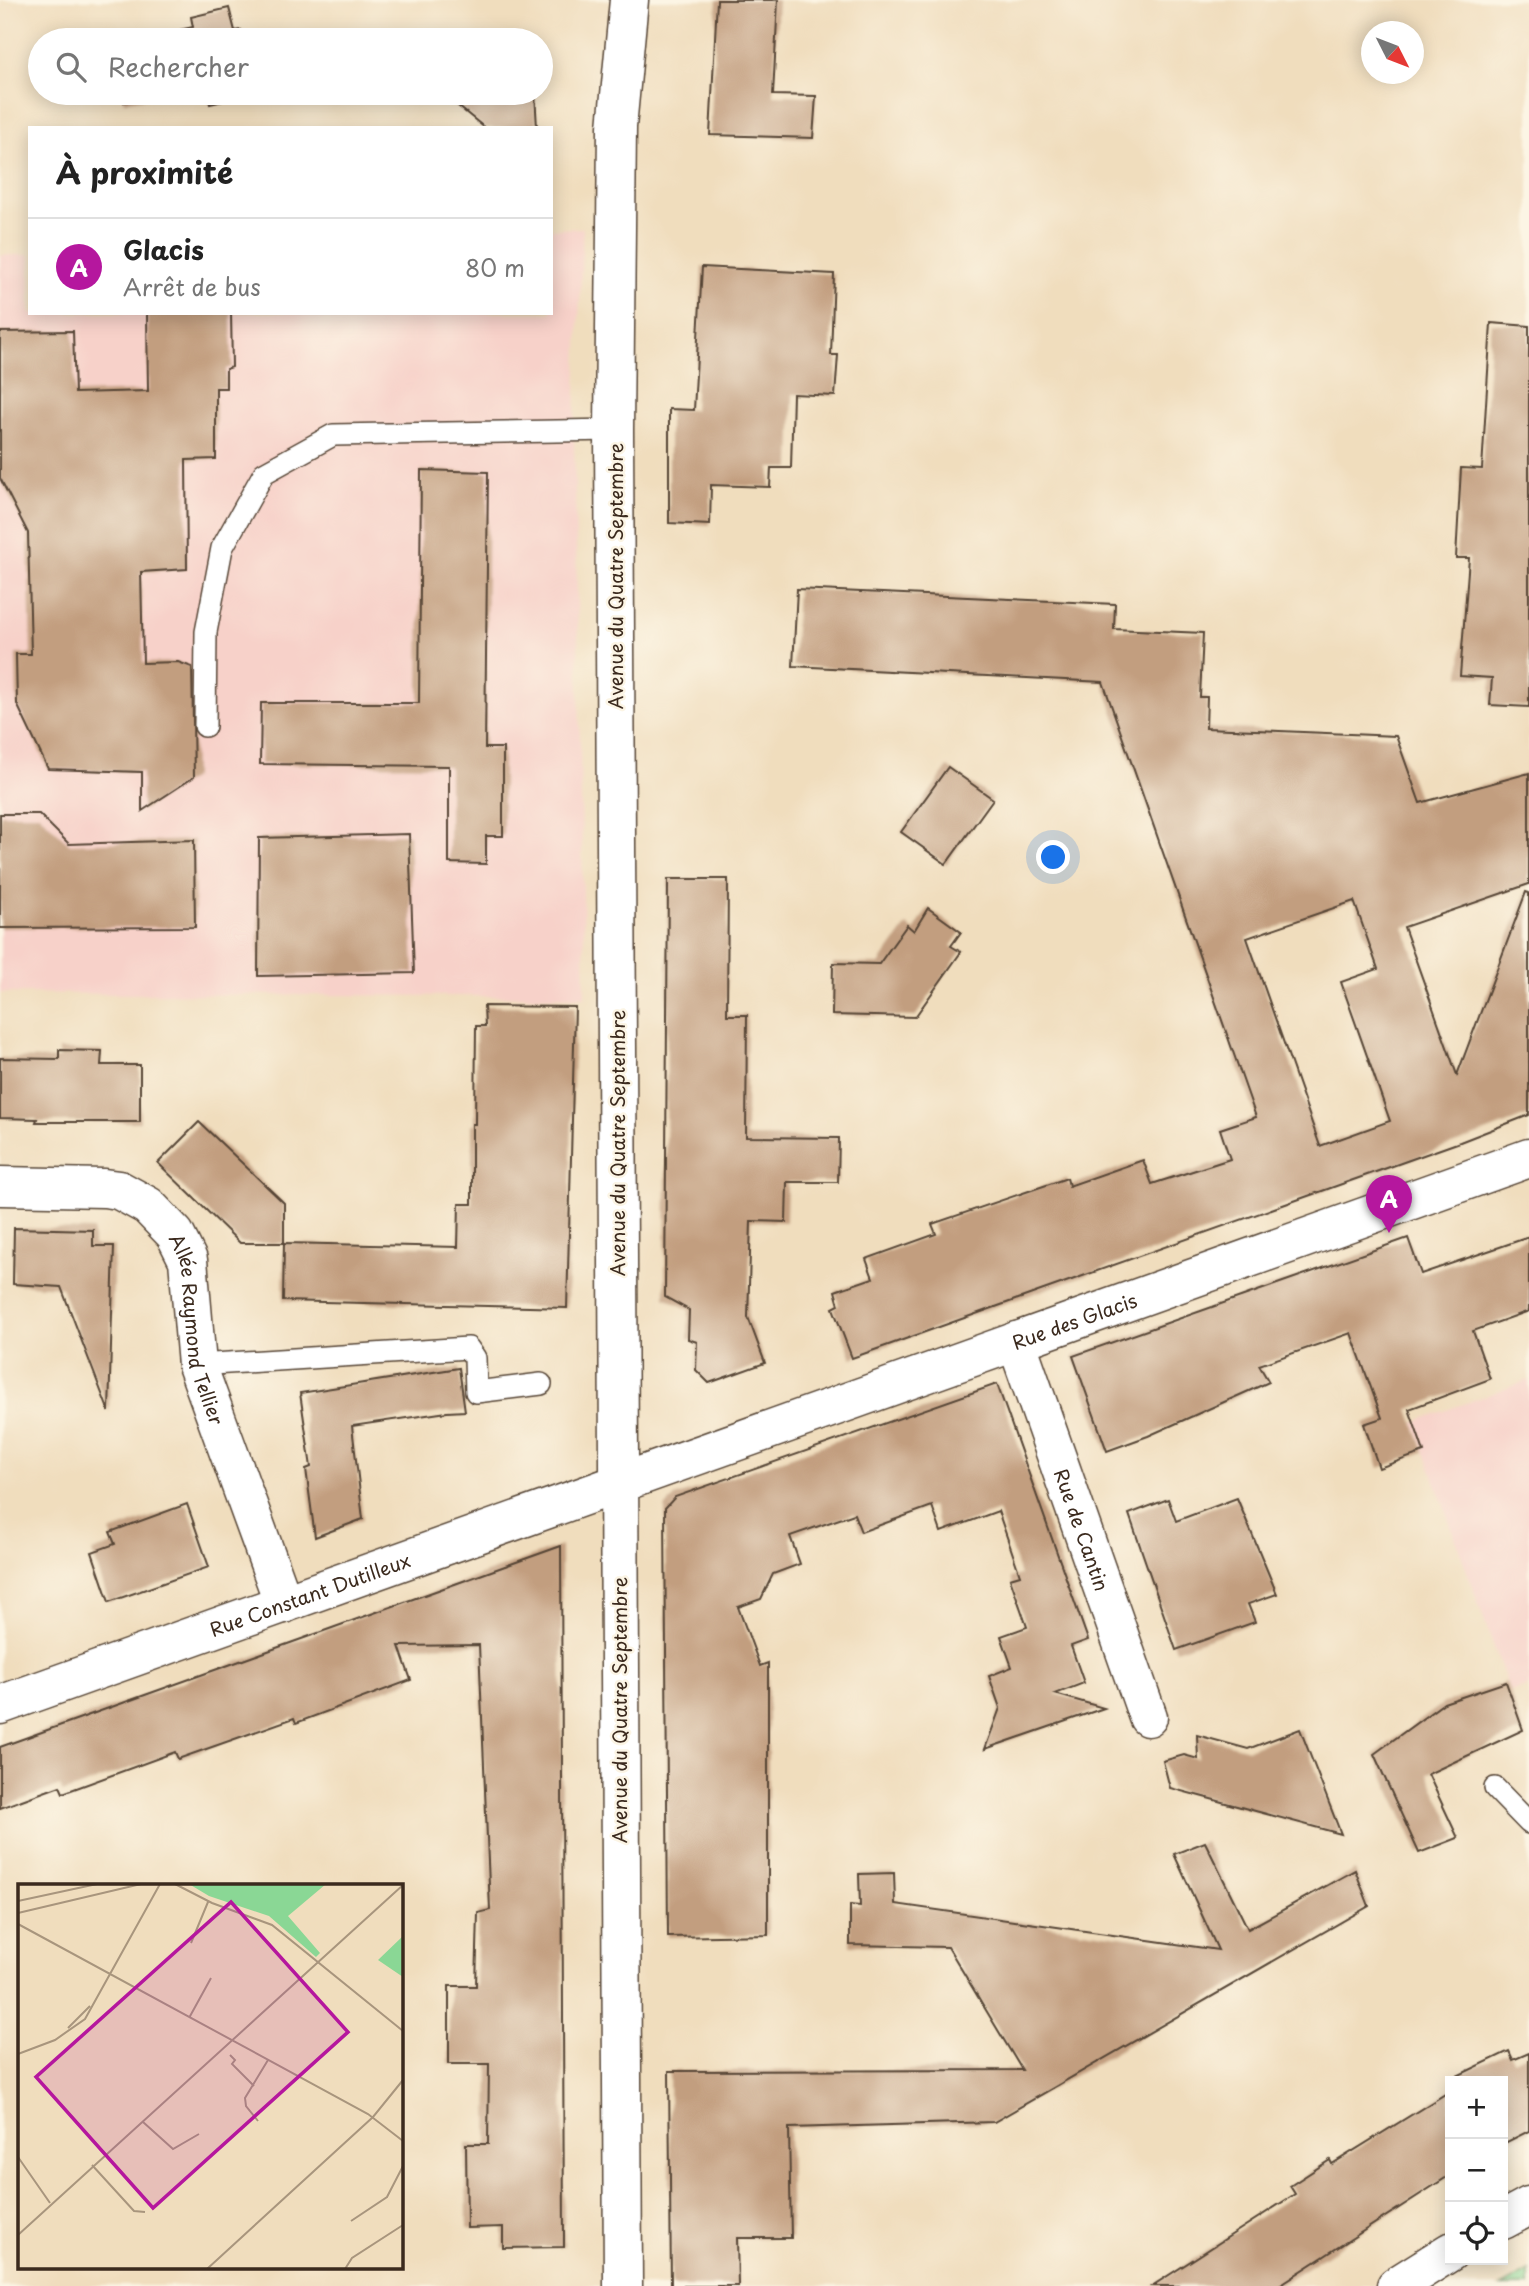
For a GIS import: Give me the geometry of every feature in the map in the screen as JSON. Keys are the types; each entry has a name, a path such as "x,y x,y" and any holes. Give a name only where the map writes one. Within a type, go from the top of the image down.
{"street":[{"name":"Avenue du Quatre Septembre","path":"622,2286 614,430 617,127 629,0"},
{"name":"Rue des Glacis","path":"618,1484 1529,1158"},
{"name":"Allée Raymond Tellier","path":"0,1186 119,1190 148,1206 175,1234 188,1260 197,1365 284,1604"},
{"name":"Rue de Cantin","path":"1016,1341 1148,1717"},
{"name":"Rue Constant Dutilleux","path":"0,1705 618,1484"},
{"path":"1508,2217 1529,2206"},
{"path":"1396,2286 1445,2255"}],"lane":[{"path":"205,726 206,632 222,548 264,473 333,435 614,430"},
{"path":"197,1365 468,1348 475,1359 477,1392 541,1384"},
{"path":"1494,1788 1529,1823"}],"shaded area":[{"path":"583,228 574,438 585,997 0,993 0,255 28,255 28,315 553,315 553,229"},
{"path":"1529,1380 1529,1686 1510,1692 1414,1422"}],"green space":[{"path":"1529,2271 1529,2286 1502,2286"}],"building":[{"path":"717,0 778,0 773,95 816,96 813,138 710,135"},
{"path":"229,8 234,28 189,28 193,27 191,17"},
{"path":"457,105 536,105 537,126 483,126"},
{"path":"702,267 834,274 831,355 838,355 835,396 793,394 791,468 771,468 770,487 711,485 710,525 669,523 669,409 694,410"},
{"path":"147,315 231,315 232,367 226,369 226,388 216,388 216,459 186,460 187,569 141,572 143,663 178,662 192,667 194,777 142,811 142,772 48,769 17,704 16,654 31,654 28,533 0,478 0,332 73,331 75,393 148,391"},
{"path":"1491,323 1529,326 1529,707 1490,705 1492,678 1460,676 1469,558 1456,558 1461,468 1482,469"},
{"path":"421,470 488,472 485,748 503,748 503,836 486,836 486,864 449,863 449,766 260,764 261,703 419,703"},
{"path":"797,589 1115,604 1114,629 1203,633 1200,697 1207,697 1206,728 1396,736 1420,803 1529,773 1529,884 1404,927 1457,1075 1526,892 1529,893 1529,1115 1460,1142 852,1358 833,1308 839,1305 835,1291 873,1278 866,1259 936,1234 932,1224 1067,1178 1069,1186 1143,1160 1152,1184 1230,1159 1220,1129 1256,1117 1103,682 793,666","holes":["1354,901 1378,969 1341,982 1390,1121 1320,1146 1247,938"]},
{"path":"948,767 993,799 946,864 901,832"},
{"path":"0,814 39,814 69,844 194,840 195,927 0,928"},
{"path":"409,834 414,973 258,976 259,838"},
{"path":"668,879 728,879 727,1015 747,1015 746,1137 839,1138 838,1182 787,1182 786,1222 751,1221 748,1317 765,1363 709,1383 696,1370 697,1342 688,1339 689,1310 665,1297"},
{"path":"928,908 961,932 951,946 961,952 915,1017 832,1015 833,963 879,964 907,925 914,931"},
{"path":"484,1006 575,1007 567,1308 283,1301 284,1243 458,1247 459,1204 472,1204 476,1026 485,1026"},
{"path":"59,1050 102,1051 101,1065 140,1065 140,1122 36,1122 37,1119 0,1118 0,1058 59,1059"},
{"path":"199,1122 284,1203 284,1243 240,1243 158,1163"},
{"path":"14,1228 93,1230 93,1246 114,1246 109,1412 61,1287 13,1284"},
{"path":"1529,1237 1529,1311 1473,1331 1490,1379 1409,1409 1424,1452 1379,1468 1364,1424 1382,1418 1351,1333 1259,1365 1269,1382 1148,1436 1107,1451 1073,1356 1408,1238 1421,1274"},
{"path":"459,1368 465,1411 352,1426 363,1519 315,1537 306,1469 311,1467 300,1393"},
{"path":"997,1384 1088,1640 1071,1646 1084,1683 1055,1694 1104,1708 985,1749 1000,1708 989,1676 1012,1667 1001,1636 1027,1627 1010,1578 1020,1575 998,1511 941,1532 932,1506 861,1532 854,1514 790,1536 800,1564 773,1574 761,1599 738,1607 760,1666 768,1663 768,1935 668,1937 665,1508 675,1497"},
{"path":"1237,1498 1277,1594 1248,1604 1255,1622 1176,1650 1129,1514 1168,1499 1176,1521"},
{"path":"187,1504 209,1567 109,1602 92,1552 115,1544 110,1532"},
{"path":"561,1546 564,2247 503,2248 503,2227 467,2228 466,2144 488,2144 489,2064 449,2064 449,1986 476,1986 478,1913 490,1910 479,1645 399,1646 411,1680 296,1723 294,1718 178,1759 175,1752 63,1793 60,1786 0,1808 0,1747"},
{"path":"1506,1682 1523,1730 1428,1774 1458,1838 1419,1853 1374,1754 1444,1703"},
{"path":"1300,1729 1341,1834 1170,1788 1163,1761 1184,1755 1198,1759 1197,1735 1248,1749"},
{"path":"1205,1842 1248,1929 1355,1870 1369,1906 994,2122 789,2128 791,2238 737,2238 738,2286 671,2286 669,2071 1022,2070 948,1947 850,1945 850,1905 860,1906 859,1874 894,1873 895,1904 1218,1950 1174,1854"},
{"path":"1509,2051 1513,2060 1529,2053 1529,2131 1508,2142 1508,2076 1457,2076"},
{"path":"1445,2094 1445,2178 1278,2286 1152,2286 1295,2194 1290,2186 1330,2160 1332,2164"}],"place":[{"name":"Glacis","path":"1389,1233"}]}
